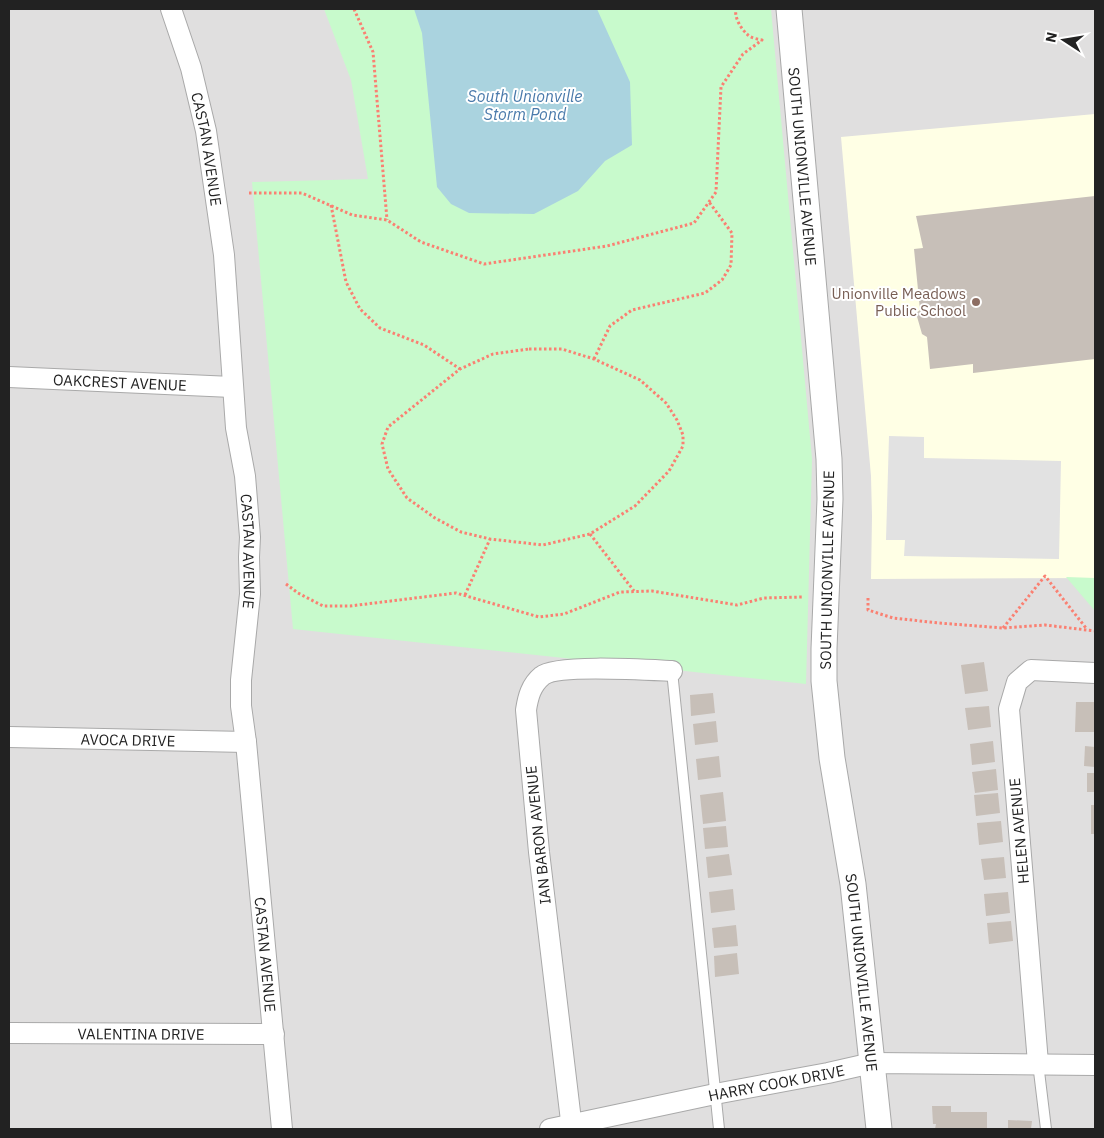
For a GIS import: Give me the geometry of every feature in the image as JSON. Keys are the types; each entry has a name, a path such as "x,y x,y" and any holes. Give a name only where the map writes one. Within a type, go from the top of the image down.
{"street":[{"name":"CASTAN AVENUE","path":"171,9 191,68 206,131 224,255 232,387 236,428 245,476 250,537 250,594 241,680 241,706 246,742 282,1129"},
{"name":"SOUTH UNIONVILLE AVENUE","path":"789,9 829,459 830,499 824,649 825,698 832,758 853,884 879,1129"},
{"name":"OAKCREST AVENUE","path":"9,377 232,387"},
{"name":"IAN BARON AVENUE","path":"572,1127 539,852 526,710 529,692 543,675 562,670 672,671"},
{"name":"HELEN AVENUE","path":"1038,1063 1009,709 1017,682 1031,670 1095,673"},
{"name":"AVOCA DRIVE","path":"9,738 246,742"},
{"name":"VALENTINA DRIVE","path":"9,1034 274,1034"},
{"name":"HARRY COOK DRIVE","path":"550,1129 572,1127 715,1094 872,1063 1095,1065"}],"lane":[{"path":"672,671 719,1129"},
{"path":"1038,1063 1046,1129"}],"path":[{"path":"354,9 373,52 387,220"},
{"path":"249,193 302,192 352,215 387,220 421,242 484,264 607,246 694,223 716,192 721,87 743,54 762,40 748,36 735,13 736,9"},
{"path":"594,359 610,326 632,310 705,293 722,280 731,265 732,233 709,202"},
{"path":"331,205 346,282 360,309 380,328 424,345 460,369"},
{"path":"529,349 562,349 594,359 640,380 666,403 677,420 683,435 683,446 668,471 634,506 590,534 543,545 461,532 435,518 407,498 388,469 382,444 388,427 460,369 494,354 529,349"},
{"path":"590,534 634,592"},
{"path":"465,595 490,538"},
{"path":"1003,628 1045,576 1086,628"},
{"path":"286,584 298,593 323,606 350,606 456,592 539,617 564,614 620,592 652,591 737,605 764,598 806,597"},
{"path":"868,598 868,610 893,618 1003,628 1045,625 1086,628 1095,631"}],"shaded area":[{"path":"9,9 1095,9 1095,1129 9,1129"},
{"name":"Unionville Meadows Public School","path":"1095,114 1095,578 871,579 871,476 841,137"},
{"path":"889,436 924,437 924,458 1061,461 1059,559 904,556 905,540 886,540"}],"green space":[{"path":"324,9 771,9 812,459 806,684 293,629 252,182 368,179 351,80"},
{"path":"1066,577 1095,578 1095,611"}],"water":[{"name":"South Unionville Storm Pond","path":"414,9 597,9 630,82 632,145 605,161 578,191 534,214 469,213 451,204 437,187 422,33"}],"building":[{"path":"1095,196 1095,359 973,373 973,364 930,369 927,337 922,334 916,313 920,310 914,249 923,248 916,216"},
{"path":"984,662 988,691 965,694 961,665"},
{"path":"713,693 715,713 691,716 690,695"},
{"path":"1076,702 1095,702 1095,732 1075,732"},
{"path":"989,706 991,727 968,730 965,708"},
{"path":"716,721 718,742 695,745 693,724"},
{"path":"993,741 995,762 972,765 970,744"},
{"path":"1085,746 1095,747 1095,767 1084,766"},
{"path":"719,756 721,777 698,780 696,759"},
{"path":"996,769 998,790 975,793 972,772"},
{"path":"1087,773 1095,773 1095,792 1087,792"},
{"path":"723,792 726,821 703,824 700,795"},
{"path":"998,793 1000,813 976,816 974,795"},
{"path":"1091,805 1095,805 1095,834 1091,834"},
{"path":"1001,821 1003,842 979,845 977,823"},
{"path":"726,826 728,847 705,849 703,828"},
{"path":"729,854 732,875 708,878 706,857"},
{"path":"1004,857 1006,878 984,880 981,859"},
{"path":"733,889 735,910 711,913 709,892"},
{"path":"1008,892 1010,913 986,916 984,894"},
{"path":"1011,921 1013,941 989,944 987,923"},
{"path":"736,925 738,946 714,948 712,928"},
{"path":"737,953 739,974 715,977 714,956"},
{"path":"932,1106 951,1106 951,1112 987,1112 987,1129 935,1129 936,1124 933,1124"},
{"path":"1008,1120 1032,1121 1031,1129 1008,1129"}],"place":[{"name":"Unionville Meadows Public School","path":"976,302"}]}
